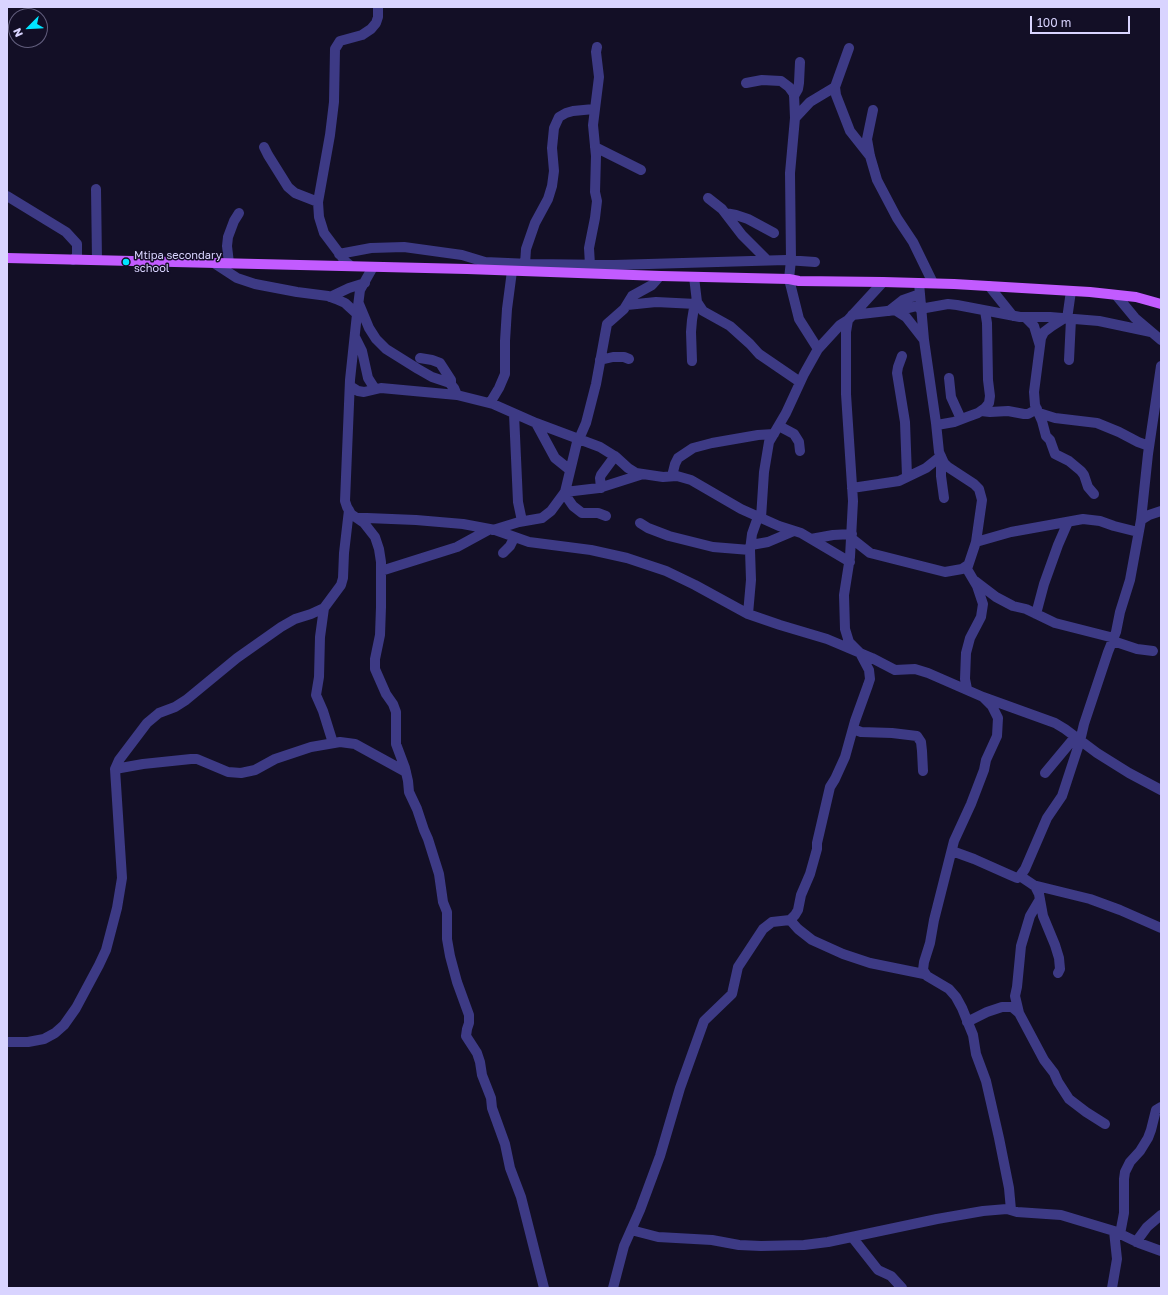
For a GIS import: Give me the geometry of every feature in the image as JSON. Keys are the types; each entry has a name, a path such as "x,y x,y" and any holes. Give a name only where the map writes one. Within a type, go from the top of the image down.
{"main road":[{"path":"7,258 351,266 789,279 799,281 919,283 1071,291 1116,295 1161,304"}],"street":[{"path":"351,266 339,254 324,233 318,202 330,135 334,102 335,49 340,41 362,35 371,29 376,23 378,17 378,7"},
{"path":"590,265 589,248 597,201 595,192 596,156 593,125 599,77 596,52 597,47"},
{"path":"849,48 835,87 836,95 850,131 870,156"},
{"path":"794,96 798,89 800,62"},
{"path":"746,83 762,80 781,81 792,91 794,96 790,173 789,224 791,260 789,279 799,319 818,349"},
{"path":"794,118 810,102 835,87"},
{"path":"525,264 526,249 535,223 548,199 552,186 554,171 552,148 554,128 559,117 566,112 594,110"},
{"path":"873,110 867,139 870,156 878,180 897,218 913,242 933,284"},
{"path":"264,147 288,187 294,193 318,202"},
{"path":"595,147 641,170"},
{"path":"96,189 97,260"},
{"path":"7,196 66,232 77,244 77,256 73,260"},
{"path":"708,198 716,203 750,244 767,260"},
{"path":"229,263 227,246 228,237 234,221 239,213"},
{"path":"725,213 748,219 774,233"},
{"path":"743,262 750,244"},
{"path":"339,254 371,248 404,247 462,256 485,262 525,264 590,265 743,262 767,260 815,262"},
{"path":"214,263 238,278 255,284 330,297 344,303 357,314"},
{"path":"333,743 324,711 316,694 319,677 320,637 324,608 341,585 343,578 344,553 349,510 346,501 346,480 350,386 360,290 373,267"},
{"path":"490,403 505,374 507,309 512,271"},
{"path":"381,571 457,547 491,530 546,516 564,492 578,438 586,423 596,384 607,324 620,313 632,296 652,285 660,276"},
{"path":"692,361 691,332 696,303 694,277"},
{"path":"748,614 751,580 750,547 753,530 759,517 769,442 818,349 840,325 850,318 883,282"},
{"path":"330,297 364,283"},
{"path":"919,283 924,340 941,457 941,476 944,498"},
{"path":"990,286 1013,316"},
{"path":"1068,360 1067,319 1071,291"},
{"path":"1116,295 1135,318 1161,340"},
{"path":"627,305 656,302 696,303 703,311 730,326 759,354 800,382"},
{"path":"359,303 376,339 386,349 418,369 451,385"},
{"path":"850,318 920,303 948,304 1013,316 1099,321 1151,332"},
{"path":"892,310 906,318 924,340"},
{"path":"937,425 961,419 981,411 989,403 987,323 985,311"},
{"path":"1025,317 1034,326 1040,346"},
{"path":"845,585 850,560 852,536 852,488 846,394 846,332 850,318"},
{"path":"1067,319 1056,322 1044,332 1040,346 1034,398 1046,436 1050,440 1055,454 1070,461 1081,470 1088,488 1094,494"},
{"path":"355,337 362,351 366,372 375,389"},
{"path":"902,356 897,373 905,422 907,476"},
{"path":"600,360 613,357 624,357 629,359"},
{"path":"420,358 440,363 451,380 451,385 457,395"},
{"path":"952,851 974,858 1017,878 1025,869 1047,818 1062,796 1078,739 1113,640 1130,580 1141,520 1149,446 1161,366"},
{"path":"949,378 952,397 961,419"},
{"path":"350,386 364,392 381,388 457,395 490,403 536,423 600,447 615,456 636,473 663,477 677,476 690,480 741,509 794,531 850,560"},
{"path":"981,411 1008,411 1024,414 1038,411 1055,418 1097,423 1149,446"},
{"path":"514,414 518,502 522,521"},
{"path":"536,423 555,458 570,470"},
{"path":"672,476 674,464 678,458 693,448 776,430 794,434 799,442 800,451"},
{"path":"601,488 601,475 615,456"},
{"path":"852,488 899,481 907,476 919,472 941,457"},
{"path":"941,457 948,467 979,489 982,500 976,542 968,565 968,572 974,580 982,599 983,610 970,638 966,654 965,679 967,689"},
{"path":"564,492 601,488 643,474"},
{"path":"564,492 573,506 582,512 598,513 606,516"},
{"path":"349,510 364,523 375,537 379,549 381,571 380,635 375,659 375,669 394,708 396,744 406,772 409,792 428,839 439,874 443,902 447,912 447,934 450,956 457,982 469,1015 469,1024 466,1036 477,1053 480,1062 482,1074 491,1098 492,1108 505,1144 510,1168 521,1197 544,1288"},
{"path":"1141,520 1150,514 1161,511"},
{"path":"357,518 439,522 491,530 529,542 597,551 627,558 666,572 695,585 748,614 788,628 827,639 872,658 895,670 920,670 983,697 1055,723 1129,773 1161,790"},
{"path":"976,542 1010,532 1083,519 1100,521 1138,532"},
{"path":"1036,614 1044,584 1058,544 1068,522"},
{"path":"640,523 656,531 692,542 720,548 750,547 768,542 794,531"},
{"path":"811,539 832,535 852,536 867,551 898,561 945,572 962,569 968,565"},
{"path":"503,553 510,546 514,538"},
{"path":"850,560 867,551"},
{"path":"612,1288 624,1246 644,1201 660,1156 680,1088 704,1021 732,994 738,967 767,924 790,920 798,910 801,895 810,874 817,849 817,843 830,787 845,757 870,678 869,670 860,654 849,642 846,636 844,620 845,572 833,552"},
{"path":"974,580 996,597 1012,606 1026,609 1055,623 1113,640 1137,649 1153,651"},
{"path":"7,1042 28,1042 44,1039 55,1033 64,1025 76,1008 106,950 117,908 122,878 115,769 119,760 147,723 159,713 175,707 186,700 224,667 281,627 295,619 324,608"},
{"path":"924,974 924,962 956,836 982,778 986,760 998,736 998,718 992,706 983,697"},
{"path":"853,729 861,732 892,733 917,736 920,739 922,746 923,771"},
{"path":"1045,773 1078,739"},
{"path":"115,769 150,763 197,759 228,772 241,773 255,770 275,759 311,747 340,742 355,744 406,772"},
{"path":"1020,876 1033,885 1037,890 1043,916 1059,958 1060,969 1058,973"},
{"path":"1033,885 1090,899 1161,928"},
{"path":"1018,1013 1015,996 1021,946 1030,916 1040,899"},
{"path":"790,920 798,929 812,940 843,954 876,965 924,974 953,993 962,1008 973,1035 976,1054 987,1086 1009,1185 1011,1210"},
{"path":"967,1022 987,1012 1002,1007 1012,1007 1018,1013 1044,1060 1054,1073 1058,1082 1069,1098 1086,1112 1105,1124"},
{"path":"1112,1288 1117,1259 1117,1232 1124,1213 1125,1172 1130,1162 1140,1151 1148,1138 1156,1110 1161,1107"},
{"path":"631,1230 658,1237 712,1240 739,1245 804,1245 937,1219 983,1211 1007,1209 1017,1212 1061,1215 1117,1232 1136,1242 1161,1251"},
{"path":"1136,1242 1147,1227 1161,1215"},
{"path":"852,1236 878,1270 891,1276 902,1288"}],"place":[{"name":"Mtipa secondary school","path":"126,262"}]}
